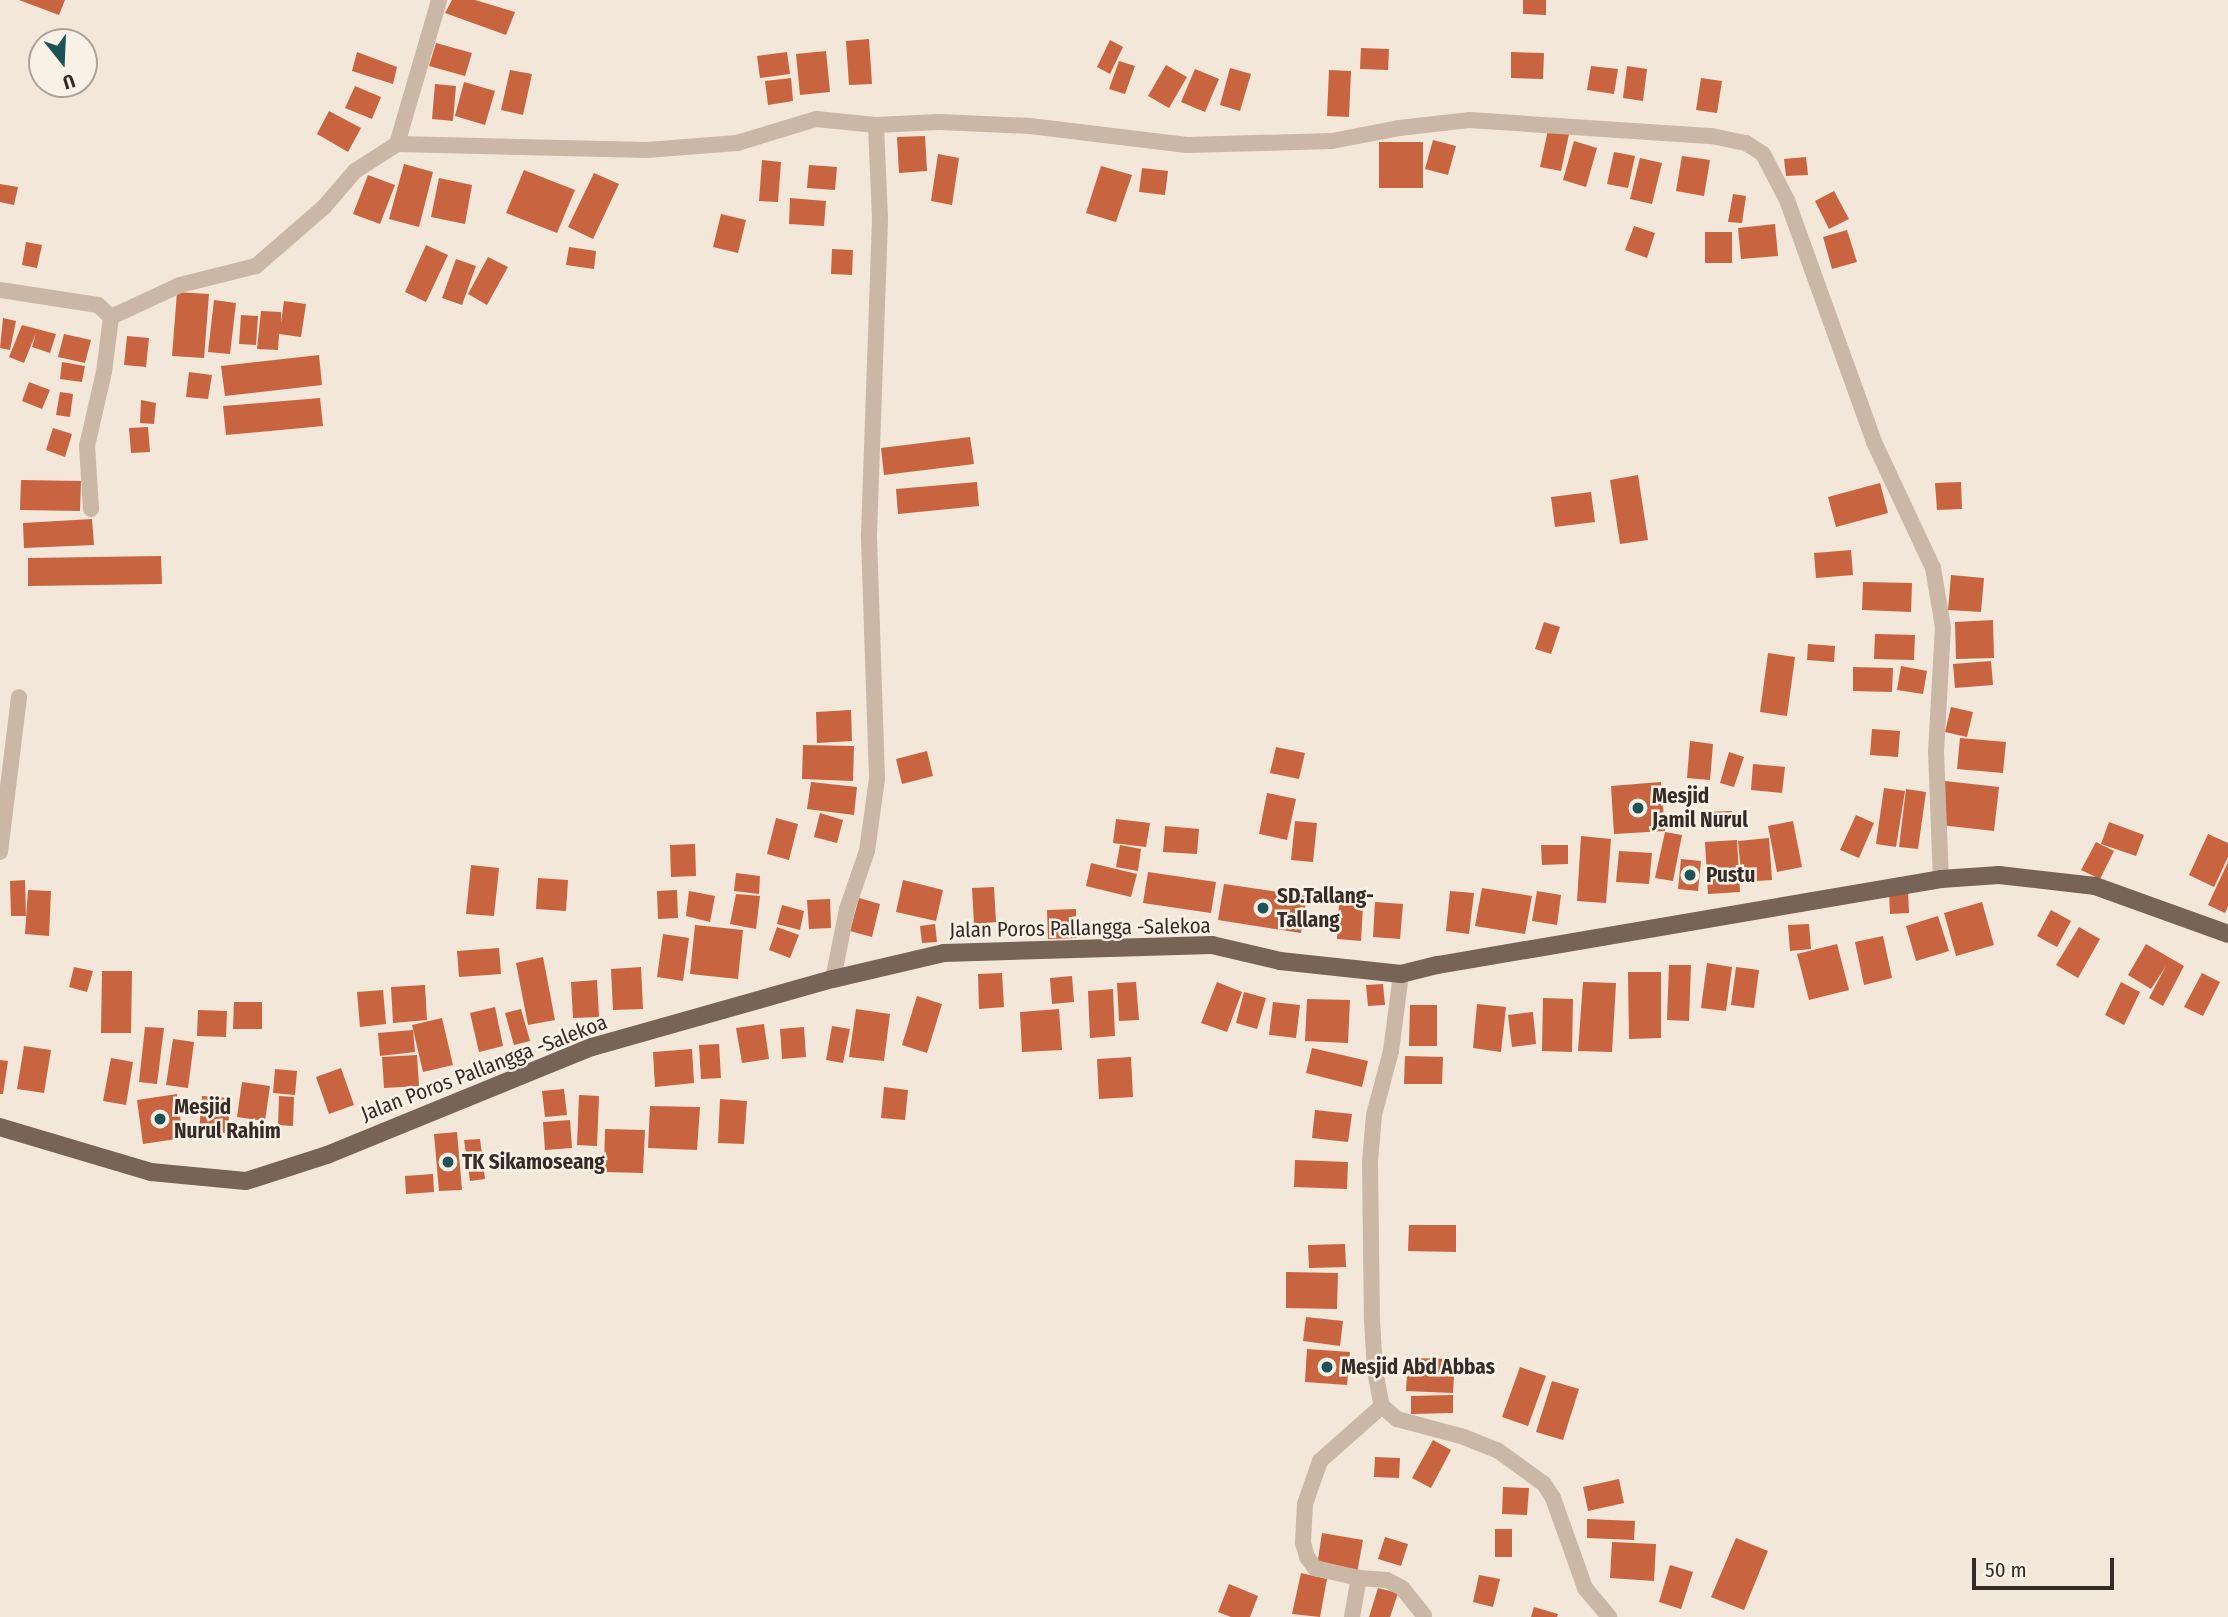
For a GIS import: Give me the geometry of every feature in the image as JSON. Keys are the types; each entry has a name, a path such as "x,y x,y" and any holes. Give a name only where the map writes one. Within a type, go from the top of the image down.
{"main road":[{"name":"Jalan Poros Pallangga -Salekoa","path":"0,1127 151,1172 246,1181 327,1155 592,1047 833,979 944,953 1212,945 1280,961 1401,975 1438,965 1941,879 1999,876 2095,886 2228,934"}],"street":[{"path":"397,144 439,0"},
{"path":"111,317 180,285 256,266 324,207 355,171 397,144 647,150 737,144 816,119 876,125 939,122 1030,126 1186,145 1332,141 1399,128 1469,120 1712,136 1746,143 1763,154 1787,200 1874,442 1933,568 1943,627 1936,751 1941,879"},
{"path":"833,979 847,909 867,851 874,816 877,779 869,534 880,218 876,125"},
{"path":"0,290 98,305 111,317"},
{"path":"91,509 87,446 104,372 111,317"},
{"path":"0,852 19,697"},
{"path":"1401,975 1391,1051 1374,1115 1370,1161 1372,1321 1375,1371 1382,1406 1404,1421 1464,1437 1497,1450 1544,1484 1553,1498 1585,1588 1609,1617"},
{"path":"1382,1406 1320,1461 1305,1504 1303,1543 1315,1568 1359,1578 1387,1580 1402,1588 1424,1615"},
{"path":"1352,1617 1359,1578"}],"building":[{"path":"19,0 65,0 59,15"},
{"path":"452,0 475,0 515,12 506,35 445,13"},
{"path":"1523,0 1546,0 1546,15 1523,14"},
{"path":"869,39 872,84 849,85 846,41"},
{"path":"1110,40 1123,47 1110,74 1097,67"},
{"path":"436,43 472,53 465,76 429,66"},
{"path":"1361,48 1389,49 1388,70 1360,69"},
{"path":"826,51 830,92 800,95 796,54"},
{"path":"357,52 397,67 393,84 352,71"},
{"path":"787,52 790,74 760,78 757,56"},
{"path":"1511,52 1544,53 1543,79 1511,78"},
{"path":"1119,61 1135,66 1125,94 1109,89"},
{"path":"1166,65 1187,77 1169,108 1148,96"},
{"path":"1591,66 1618,69 1614,94 1587,90"},
{"path":"1627,66 1647,69 1643,101 1623,98"},
{"path":"1230,68 1251,74 1240,111 1220,105"},
{"path":"1195,69 1219,79 1205,112 1181,102"},
{"path":"510,70 532,74 523,115 501,110"},
{"path":"1329,70 1351,71 1349,117 1327,116"},
{"path":"791,78 793,101 768,105 765,81"},
{"path":"1701,78 1722,81 1717,113 1696,110"},
{"path":"464,82 495,91 485,125 455,116"},
{"path":"435,84 456,86 453,121 432,119"},
{"path":"355,86 381,97 372,119 345,108"},
{"path":"329,111 361,128 348,152 317,134"},
{"path":"1548,130 1569,134 1561,171 1540,167"},
{"path":"925,136 927,171 899,173 897,137"},
{"path":"1433,140 1456,146 1448,175 1425,169"},
{"path":"1574,141 1597,148 1586,187 1563,180"},
{"path":"1379,142 1423,142 1423,188 1379,188"},
{"path":"1614,152 1635,156 1628,188 1607,184"},
{"path":"938,154 959,158 952,205 931,201"},
{"path":"1682,156 1710,160 1704,196 1676,191"},
{"path":"1806,157 1808,175 1786,176 1784,159"},
{"path":"1640,158 1662,163 1652,204 1630,199"},
{"path":"762,160 781,162 778,202 759,201"},
{"path":"404,164 433,172 419,227 389,219"},
{"path":"809,165 837,167 835,190 807,188"},
{"path":"1101,166 1132,175 1116,222 1086,213"},
{"path":"1142,168 1168,171 1165,195 1139,192"},
{"path":"524,170 575,190 557,233 506,213"},
{"path":"594,173 619,184 593,239 568,227"},
{"path":"368,175 395,185 380,224 353,214"},
{"path":"439,178 472,185 465,224 431,217"},
{"path":"0,184 18,187 14,205 0,202"},
{"path":"1834,191 1849,219 1829,229 1815,201"},
{"path":"1733,194 1746,196 1742,223 1728,222"},
{"path":"790,198 826,201 824,226 789,224"},
{"path":"721,214 746,220 738,253 713,247"},
{"path":"1775,224 1778,256 1741,259 1738,228"},
{"path":"1634,226 1655,233 1647,258 1625,250"},
{"path":"1847,230 1857,262 1832,269 1823,237"},
{"path":"1705,232 1732,232 1732,263 1705,263"},
{"path":"26,242 42,245 37,268 22,265"},
{"path":"426,245 448,255 426,302 405,292"},
{"path":"569,247 596,251 594,269 566,265"},
{"path":"832,249 853,250 852,275 831,274"},
{"path":"488,257 508,267 487,305 468,294"},
{"path":"456,259 476,266 462,305 442,298"},
{"path":"177,292 209,294 204,358 172,356"},
{"path":"214,300 236,303 230,354 208,352"},
{"path":"284,301 306,304 301,337 279,334 278,350 257,349 261,311 281,312 281,323"},
{"path":"241,315 258,316 256,345 239,344"},
{"path":"3,318 16,321 10,350 0,348"},
{"path":"22,325 56,334 50,353 32,347 36,333 24,363 9,357"},
{"path":"64,334 91,340 85,363 58,357"},
{"path":"127,336 149,338 146,367 124,365"},
{"path":"319,355 322,385 225,396 221,366"},
{"path":"62,362 85,366 82,382 60,379"},
{"path":"189,372 212,375 208,399 186,397"},
{"path":"29,382 50,390 42,409 22,401"},
{"path":"60,392 73,394 70,417 56,415"},
{"path":"320,398 323,426 226,435 223,406"},
{"path":"141,400 156,403 154,424 140,423"},
{"path":"148,427 150,452 131,453 129,428"},
{"path":"53,428 72,434 65,457 46,450"},
{"path":"970,437 974,464 884,475 881,448"},
{"path":"1638,475 1648,540 1620,544 1610,480"},
{"path":"21,480 81,481 80,511 20,510"},
{"path":"977,482 979,506 898,514 896,489"},
{"path":"1961,482 1962,509 1937,510 1935,483"},
{"path":"1880,483 1888,513 1836,527 1828,497"},
{"path":"1591,492 1595,522 1555,527 1551,497"},
{"path":"92,519 94,545 24,548 23,523"},
{"path":"1851,550 1853,575 1816,578 1814,553"},
{"path":"161,556 162,584 28,586 28,558"},
{"path":"1951,575 1984,578 1981,612 1948,610"},
{"path":"1863,582 1912,583 1911,612 1862,610"},
{"path":"1993,620 1994,658 1956,659 1955,622"},
{"path":"1544,622 1560,627 1551,654 1535,649"},
{"path":"1875,634 1915,635 1914,660 1874,659"},
{"path":"1808,644 1835,646 1834,662 1807,660"},
{"path":"1768,653 1795,657 1787,716 1760,712"},
{"path":"1991,661 1993,685 1955,688 1953,664"},
{"path":"1901,666 1927,671 1923,694 1897,690"},
{"path":"1853,667 1893,668 1892,692 1853,691"},
{"path":"1951,707 1973,712 1967,737 1945,732"},
{"path":"851,710 852,741 817,743 816,712"},
{"path":"1872,729 1900,731 1898,757 1870,755"},
{"path":"1960,738 2006,742 2003,773 1957,769"},
{"path":"1690,741 1713,744 1710,780 1687,778"},
{"path":"803,745 854,746 853,781 802,779"},
{"path":"1276,747 1305,753 1299,779 1270,773"},
{"path":"927,751 933,776 902,784 896,759"},
{"path":"1729,752 1744,757 1734,787 1720,783"},
{"path":"1753,764 1785,767 1782,793 1751,790"},
{"path":"1945,781 1999,787 1994,831 1940,825"},
{"path":"811,782 857,787 854,815 807,809"},
{"name":"Mesjid Jamil Nurul","path":"1661,782 1665,831 1614,834 1611,786"},
{"path":"1884,788 1905,791 1896,847 1876,844"},
{"path":"1906,789 1926,792 1918,849 1899,847"},
{"path":"1267,793 1296,799 1287,840 1259,834"},
{"path":"1732,811 1733,824 1707,826 1706,812"},
{"path":"820,813 843,820 837,843 814,837"},
{"path":"1856,815 1874,823 1859,858 1840,850"},
{"path":"776,818 798,824 789,860 767,854"},
{"path":"1116,819 1150,823 1146,847 1113,843"},
{"path":"1295,821 1317,823 1313,862 1291,860"},
{"path":"1793,821 1802,867 1777,872 1768,826"},
{"path":"2109,822 2144,835 2136,856 2101,844"},
{"path":"1165,826 1199,829 1197,854 1163,852"},
{"path":"1665,832 1682,835 1673,881 1655,878"},
{"path":"2208,834 2228,843 2228,857 2214,887 2189,875"},
{"path":"1581,836 1611,839 1606,903 1577,901"},
{"path":"1769,838 1772,880 1742,882 1738,841"},
{"path":"1737,840 1740,892 1708,894 1705,842"},
{"path":"2096,842 2114,851 2100,879 2081,870"},
{"path":"695,844 696,876 671,877 670,845"},
{"path":"1120,845 1141,849 1138,871 1116,867"},
{"path":"1541,845 1568,845 1568,864 1542,865"},
{"path":"1619,851 1652,853 1649,884 1616,882"},
{"name":"Pustu","path":"1681,859 1701,861 1698,891 1678,889"},
{"path":"2228,862 2228,906 2225,913 2208,905"},
{"path":"1091,863 1137,874 1131,897 1086,886"},
{"path":"471,865 499,868 494,916 466,914"},
{"name":"SD.Tallang- Tallang","path":"1148,872 1216,882 1211,913 1143,903"},
{"path":"736,873 760,876 759,894 734,891"},
{"path":"538,878 568,880 566,911 536,909"},
{"path":"25,880 26,916 11,916 10,881"},
{"path":"903,880 943,890 936,921 896,912"},
{"name":"SD.Tallang- Tallang","path":"1224,884 1307,896 1301,933 1218,920"},
{"path":"994,887 996,922 974,924 972,888"},
{"path":"1482,888 1532,896 1525,934 1475,926"},
{"path":"28,890 51,891 49,936 25,934"},
{"path":"677,890 678,918 658,919 657,891"},
{"path":"689,891 715,896 710,922 686,916"},
{"path":"1450,891 1474,893 1469,934 1446,931"},
{"path":"1537,891 1561,895 1557,925 1532,921"},
{"path":"1908,891 1909,913 1890,914 1889,892"},
{"path":"736,894 760,896 756,929 730,924"},
{"path":"859,898 880,904 872,937 850,931"},
{"path":"830,899 831,928 809,929 807,900"},
{"path":"1375,902 1403,904 1400,939 1373,937"},
{"path":"1982,902 1994,945 1956,956 1944,913"},
{"path":"1339,904 1363,906 1361,941 1337,939"},
{"path":"782,905 804,911 800,930 777,924"},
{"path":"1076,909 1076,938 1048,939 1047,910"},
{"path":"2051,910 2071,921 2057,947 2037,936"},
{"path":"1938,916 1949,951 1916,961 1906,926"},
{"path":"935,924 937,942 922,943 920,926"},
{"path":"1809,924 1811,949 1790,951 1788,925"},
{"path":"695,925 743,930 738,979 690,974"},
{"path":"777,927 799,935 790,958 769,950"},
{"path":"2079,927 2100,939 2078,978 2056,965"},
{"path":"663,934 689,938 683,981 657,977"},
{"path":"1883,936 1892,978 1864,985 1855,942"},
{"path":"1837,944 1849,990 1809,1000 1797,954"},
{"path":"2146,944 2184,966 2163,1006 2149,998 2166,966 2151,989 2128,975"},
{"path":"499,948 501,974 459,977 457,951"},
{"path":"543,957 555,1020 528,1025 516,963"},
{"path":"1707,963 1732,967 1726,1011 1701,1008"},
{"path":"1669,965 1691,965 1689,1021 1667,1020"},
{"path":"74,967 93,971 87,992 69,987"},
{"path":"641,967 643,1009 613,1010 611,969"},
{"path":"1736,967 1759,970 1754,1008 1731,1005"},
{"path":"102,971 132,971 131,1033 101,1033"},
{"path":"1628,972 1661,972 1661,1038 1629,1039"},
{"path":"1002,973 1004,1007 979,1009 978,974"},
{"path":"2202,973 2220,982 2203,1016 2184,1007"},
{"path":"1072,976 1074,1002 1052,1004 1050,978"},
{"path":"597,980 599,1017 573,1018 571,982"},
{"path":"1136,982 1139,1020 1119,1021 1117,983"},
{"path":"1217,982 1242,992 1227,1032 1201,1023"},
{"path":"1583,982 1616,983 1612,1052 1578,1051"},
{"path":"2121,982 2140,992 2124,1025 2105,1015"},
{"path":"1383,984 1385,1005 1368,1006 1366,985"},
{"path":"425,985 427,1020 393,1023 391,987"},
{"path":"1113,989 1115,1036 1090,1038 1088,991"},
{"path":"383,990 386,1024 360,1027 357,992"},
{"path":"1244,992 1266,998 1257,1029 1236,1023"},
{"path":"917,996 942,1004 927,1053 902,1045"},
{"path":"1543,998 1573,999 1572,1052 1542,1051"},
{"path":"1307,999 1350,1000 1348,1043 1305,1041"},
{"path":"234,1002 262,1002 262,1029 233,1029"},
{"path":"1273,1002 1300,1005 1296,1038 1269,1035"},
{"path":"1477,1004 1506,1007 1501,1052 1473,1048"},
{"path":"1410,1005 1437,1005 1437,1046 1409,1046"},
{"path":"495,1007 503,1046 479,1052 470,1013"},
{"path":"521,1009 530,1041 514,1045 505,1013"},
{"path":"856,1009 890,1014 884,1061 849,1057"},
{"path":"1059,1009 1062,1050 1022,1052 1020,1012"},
{"path":"198,1010 227,1011 226,1037 197,1036"},
{"path":"1533,1012 1536,1044 1512,1047 1508,1015"},
{"path":"442,1018 453,1065 423,1072 412,1025"},
{"path":"764,1024 769,1059 742,1063 736,1028"},
{"path":"832,1026 850,1029 843,1063 826,1060"},
{"path":"145,1027 164,1028 157,1084 139,1082"},
{"path":"804,1027 806,1057 782,1059 780,1029"},
{"path":"413,1030 415,1052 380,1056 378,1033"},
{"path":"173,1039 194,1042 188,1088 166,1085"},
{"path":"719,1044 721,1078 701,1079 699,1045"},
{"path":"24,1046 51,1050 44,1093 17,1089"},
{"path":"1312,1048 1368,1061 1362,1087 1306,1073"},
{"path":"692,1049 694,1083 655,1087 653,1052"},
{"path":"417,1055 419,1086 384,1088 382,1057"},
{"path":"1405,1056 1443,1057 1442,1084 1404,1084"},
{"path":"1131,1057 1133,1097 1099,1099 1097,1059"},
{"path":"111,1058 133,1062 126,1105 103,1101"},
{"path":"0,1060 8,1061 3,1094 0,1094"},
{"path":"341,1068 354,1105 329,1114 316,1077"},
{"path":"275,1069 297,1071 295,1095 273,1093"},
{"path":"242,1082 270,1086 265,1121 237,1117"},
{"path":"884,1087 908,1090 905,1120 881,1118"},
{"path":"564,1089 567,1115 545,1117 542,1091"},
{"name":"Mesjid Nurul Rahim","path":"177,1094 183,1138 143,1144 137,1100"},
{"path":"579,1095 599,1096 597,1146 577,1145"},
{"path":"202,1096 230,1098 228,1133 199,1132"},
{"path":"279,1096 294,1097 293,1126 278,1125"},
{"path":"720,1099 747,1101 744,1144 718,1143"},
{"path":"650,1106 700,1107 697,1150 648,1148"},
{"path":"1315,1110 1352,1114 1348,1142 1312,1138"},
{"path":"570,1120 572,1148 545,1150 543,1122"},
{"path":"605,1129 645,1130 643,1173 604,1172"},
{"name":"TK Sikamoseang","path":"457,1132 462,1190 439,1191 434,1134"},
{"path":"480,1139 485,1179 470,1181 464,1140"},
{"path":"1295,1160 1348,1162 1347,1189 1294,1187"},
{"name":"TK Sikamoseang","path":"433,1174 434,1192 406,1194 405,1176"},
{"path":"1409,1225 1456,1225 1456,1252 1408,1251"},
{"path":"1345,1244 1346,1267 1309,1268 1308,1245"},
{"path":"1286,1272 1338,1273 1337,1309 1286,1308"},
{"path":"1306,1317 1343,1321 1340,1346 1303,1341"},
{"name":"Mesjid Abd Abbas","path":"1307,1349 1350,1352 1347,1385 1305,1382"},
{"path":"1408,1358 1455,1359 1453,1393 1406,1391"},
{"path":"1520,1367 1546,1376 1528,1426 1502,1417"},
{"path":"1552,1381 1579,1389 1563,1440 1536,1432"},
{"path":"1453,1395 1453,1413 1411,1414 1411,1396"},
{"path":"1433,1440 1451,1450 1431,1488 1412,1478"},
{"path":"1375,1457 1400,1458 1399,1478 1374,1477"},
{"path":"1619,1479 1624,1503 1588,1511 1583,1487"},
{"path":"1503,1487 1529,1488 1527,1515 1502,1514"},
{"path":"1587,1519 1635,1521 1634,1540 1587,1538"},
{"path":"1495,1529 1512,1529 1512,1557 1495,1557"},
{"path":"1322,1533 1363,1540 1357,1573 1317,1566"},
{"path":"1385,1537 1408,1544 1401,1566 1378,1559"},
{"path":"1736,1538 1768,1551 1744,1610 1711,1597"},
{"path":"1612,1542 1656,1544 1654,1581 1610,1578"},
{"path":"1670,1565 1693,1572 1681,1609 1659,1602"},
{"path":"1301,1573 1327,1579 1320,1617 1292,1614"},
{"path":"1479,1575 1500,1579 1493,1607 1473,1602"},
{"path":"1229,1584 1258,1596 1250,1617 1231,1617 1218,1612"},
{"path":"1378,1588 1398,1593 1390,1617 1369,1617"},
{"path":"1534,1607 1558,1614 1557,1617 1531,1617"}],"place":[{"name":"Mesjid Jamil Nurul","path":"1638,808"},
{"name":"Pustu","path":"1690,875"},
{"name":"SD.Tallang- Tallang","path":"1263,908"},
{"name":"Mesjid Nurul Rahim","path":"160,1119"},
{"name":"TK Sikamoseang","path":"448,1162"},
{"name":"Mesjid Abd Abbas","path":"1327,1367"}]}
